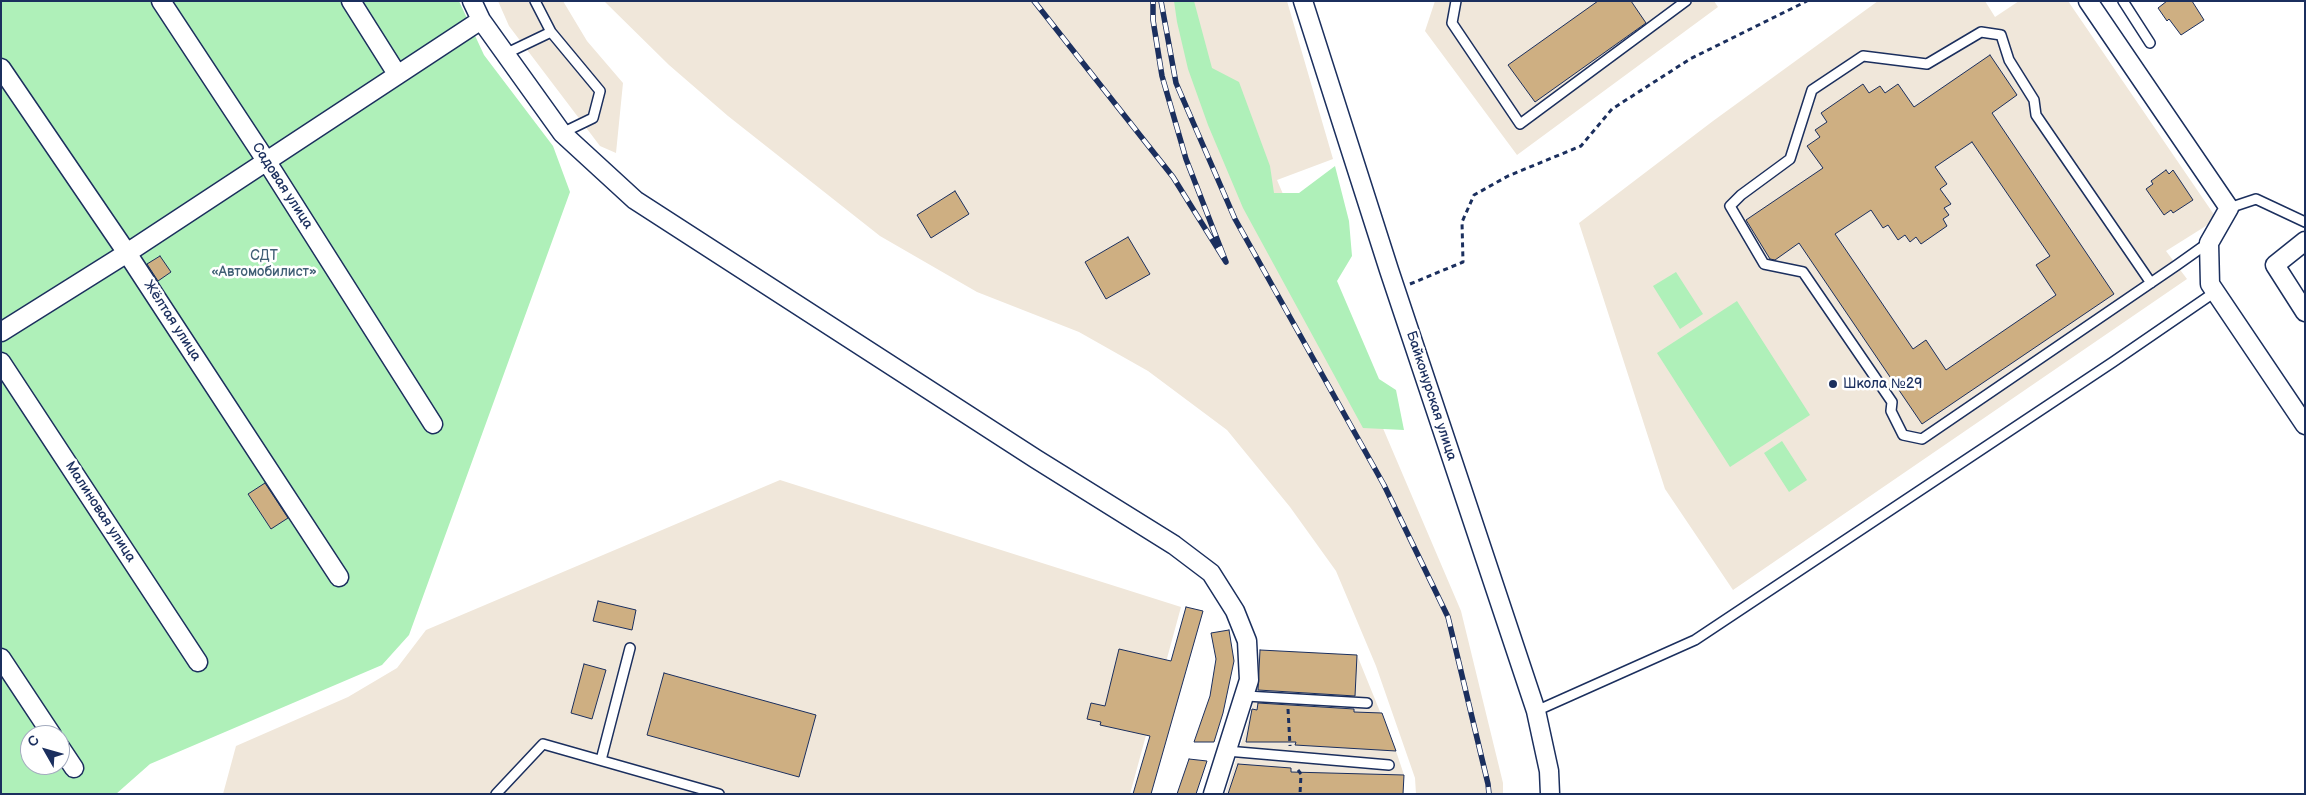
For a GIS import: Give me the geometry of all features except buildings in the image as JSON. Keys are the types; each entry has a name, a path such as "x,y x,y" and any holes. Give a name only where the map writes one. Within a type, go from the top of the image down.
{"street":[{"name":"Садовая улица","path":"161,1 267,162 433,424"},
{"path":"351,1 397,74"},
{"path":"472,1 481,20 562,133 635,200 1027,454 1174,546 1211,573 1235,611 1247,642 1249,680 1246,696 1213,794"},
{"name":"Байконурская улица","path":"1302,1 1536,711 1549,772 1550,794"},
{"path":"2088,1 2229,208 2209,242 2210,284 2305,426"},
{"path":"1,332 267,162 481,20"},
{"name":"Жёлтая улица","path":"1,68 127,253 339,577"},
{"path":"2305,241 2275,265 2305,312"},
{"name":"Малиновая улица","path":"1,362 198,662"},
{"path":"1,658 45,725"},
{"path":"70,762 74,768"}],"lane":[{"path":"535,1 551,32 600,91 593,118 562,133"},
{"path":"1456,1 1452,24 1520,124 1686,1"},
{"path":"2123,1 2150,44"},
{"path":"505,54 551,32"},
{"path":"2151,283 2036,115 2034,100 2010,60 2001,35 1981,32 1926,64 1863,56 1812,90 1790,158 1741,195 1730,206 1764,264 1803,272 1892,402 1891,411 1903,435 1922,439 2177,266 2209,242"},
{"path":"2229,208 2256,199 2305,222"},
{"path":"1536,711 1695,640 2215,292"},
{"path":"601,760 630,648"},
{"path":"1246,696 1366,703"},
{"path":"496,794 543,744 720,794"},
{"path":"1227,750 1389,765"}],"path":[{"path":"1396,290 1463,262 1462,222 1474,195 1508,176 1581,146 1612,109 1690,59 1807,1"}],"shaded area":[{"path":"498,1 563,1 587,41 623,83 616,153 600,146 509,26"},
{"path":"604,1 1287,1 1333,159 1277,180 1461,611 1503,783 1503,794 1416,794 1415,778 1376,666 1336,571 1290,507 1227,430 1148,371 1079,332 977,292 880,236 728,116 669,65"},
{"path":"1435,1 1714,1 1718,7 1517,155 1425,31"},
{"name":"Школа №29","path":"1878,1 1985,1 1995,17 2019,1 2068,1 2217,219 2166,251 2187,279 1733,590 1665,489 1579,223 1713,121"},
{"path":"780,480 1181,607 1130,794 223,794 236,746 348,697 397,668 426,630"},
{"path":"1260,650 1357,655 1404,775 1403,794 1225,794 1252,709"}],"green space":[{"name":"СДТ «Автомобилист»","path":"1,1 459,1 484,55 553,146 570,192 409,635 382,665 150,764 116,794 1,794"},
{"path":"1174,1 1194,1 1212,68 1239,82 1270,166 1274,193 1299,193 1335,166 1349,221 1352,256 1337,281 1379,379 1396,390 1404,430 1363,428 1243,208 1208,125 1188,69"},
{"path":"1676,272 1703,314 1680,329 1653,286"},
{"path":"1737,301 1810,415 1730,467 1657,353"},
{"path":"1782,441 1807,480 1789,492 1764,453"}],"railway":[{"path":"1034,1 1173,177 1226,262 1186,159 1162,76 1153,20 1153,1"},
{"path":"1161,1 1176,83 1235,219 1384,485 1448,617 1489,794"}],"place":[{"name":"Школа №29","path":"1833,384"}]}
